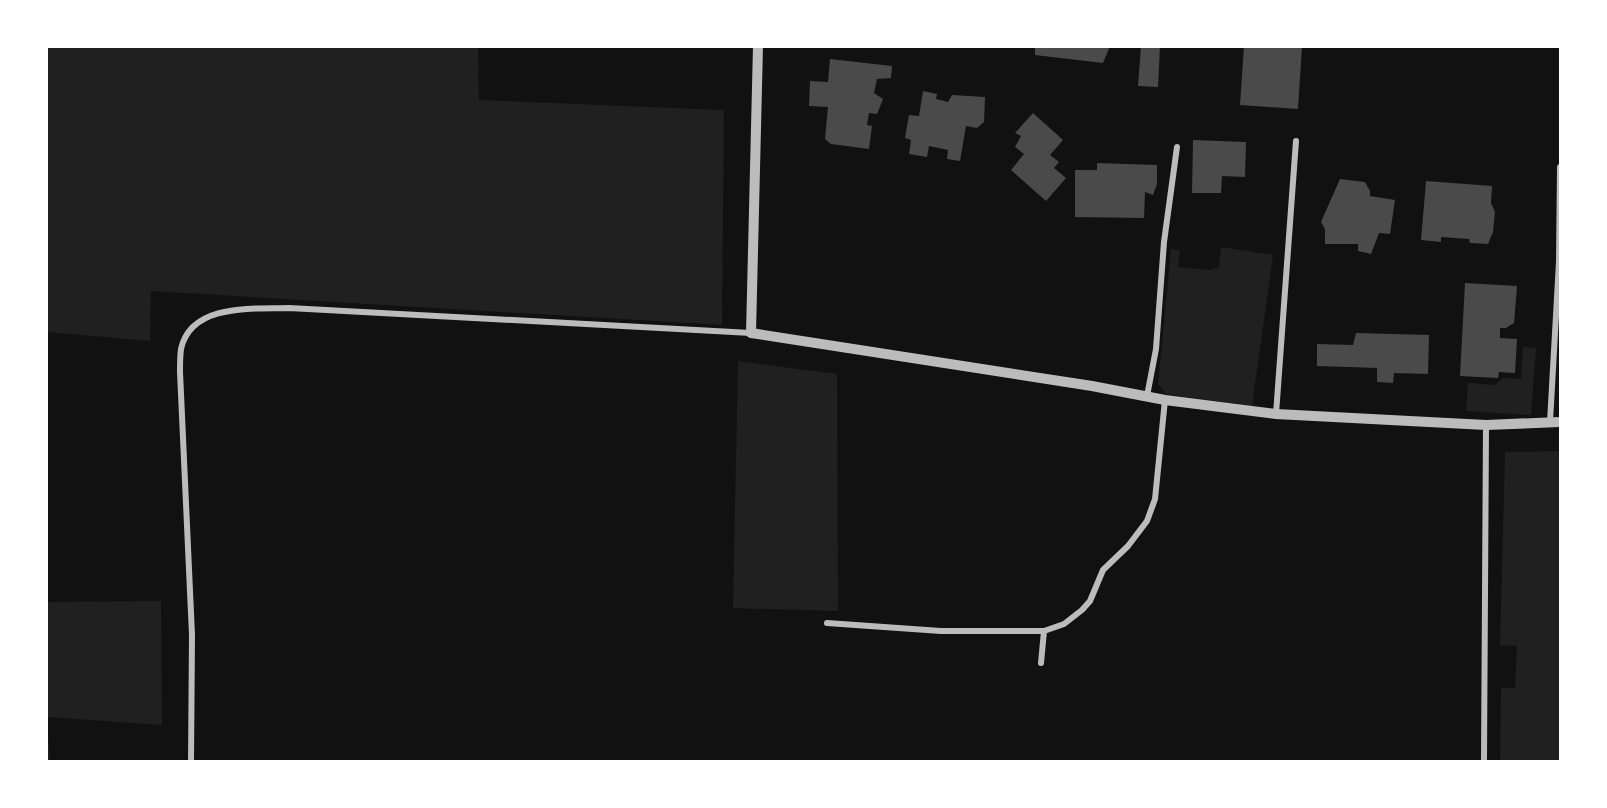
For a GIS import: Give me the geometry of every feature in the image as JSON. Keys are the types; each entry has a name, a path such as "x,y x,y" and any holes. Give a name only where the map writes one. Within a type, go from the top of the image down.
{"street":[{"path":"751,333 758,46"},
{"path":"1276,414 1296,141"},
{"path":"1147,396 1156,349 1164,242 1177,147"},
{"path":"190,762 192,635 180,372 181,347 191,331 213,315 236,310 289,308 751,333 1165,400 1276,414 1486,425 1555,422 1560,262 1560,167"},
{"path":"826,623 941,631 1044,631 1064,624 1082,610 1089,601 1102,570 1128,546 1147,521 1155,499 1165,400"},
{"path":"1484,762 1486,425"},
{"path":"1041,663 1044,631"}],"shaded area":[{"path":"46,47 478,47 479,100 724,110 722,325 151,291 150,341 47,332"},
{"path":"1221,247 1273,255 1252,406 1166,394 1158,384 1171,249 1180,250 1178,267 1210,270 1219,267"},
{"path":"1523,347 1536,348 1531,415 1466,411 1468,383 1494,385 1504,378 1521,379"},
{"path":"738,361 837,374 838,611 733,608"},
{"path":"1560,451 1560,761 1500,761 1501,688 1515,688 1517,646 1500,645 1505,452"},
{"path":"161,601 162,725 47,717 47,602"},
{"path":"47,717 50,761 47,761"}],"building":[{"path":"1035,46 1110,46 1103,63 1035,55"},
{"path":"1141,46 1160,46 1158,87 1138,86"},
{"path":"1244,46 1302,46 1298,109 1240,105"},
{"path":"830,59 892,66 891,78 877,79 874,93 883,99 877,114 869,113 867,125 872,126 869,149 831,144 825,139 828,107 809,106 810,81 828,82"},
{"path":"923,91 937,94 936,99 948,102 952,95 985,97 984,122 977,128 966,126 960,161 947,159 948,150 929,146 927,157 909,154 911,140 905,138 909,115 919,116"},
{"path":"1033,113 1063,140 1050,155 1059,162 1054,168 1066,178 1046,201 1011,170 1024,154 1015,147 1021,136 1015,133"},
{"path":"1193,140 1246,142 1245,177 1222,176 1221,193 1192,193"},
{"path":"1097,163 1157,165 1157,184 1153,195 1145,192 1144,218 1075,217 1075,170 1097,170"},
{"path":"1340,179 1365,182 1370,196 1395,200 1390,234 1379,233 1371,254 1358,251 1358,244 1325,244 1325,229 1321,222"},
{"path":"1426,181 1492,186 1491,203 1495,212 1493,232 1488,244 1470,243 1469,239 1441,237 1441,242 1421,240"},
{"path":"1465,283 1517,286 1514,323 1506,328 1500,328 1500,338 1517,339 1515,373 1499,372 1498,378 1460,376"},
{"path":"1356,333 1429,335 1428,374 1394,373 1393,383 1377,382 1377,368 1317,366 1317,344 1353,345"}]}
